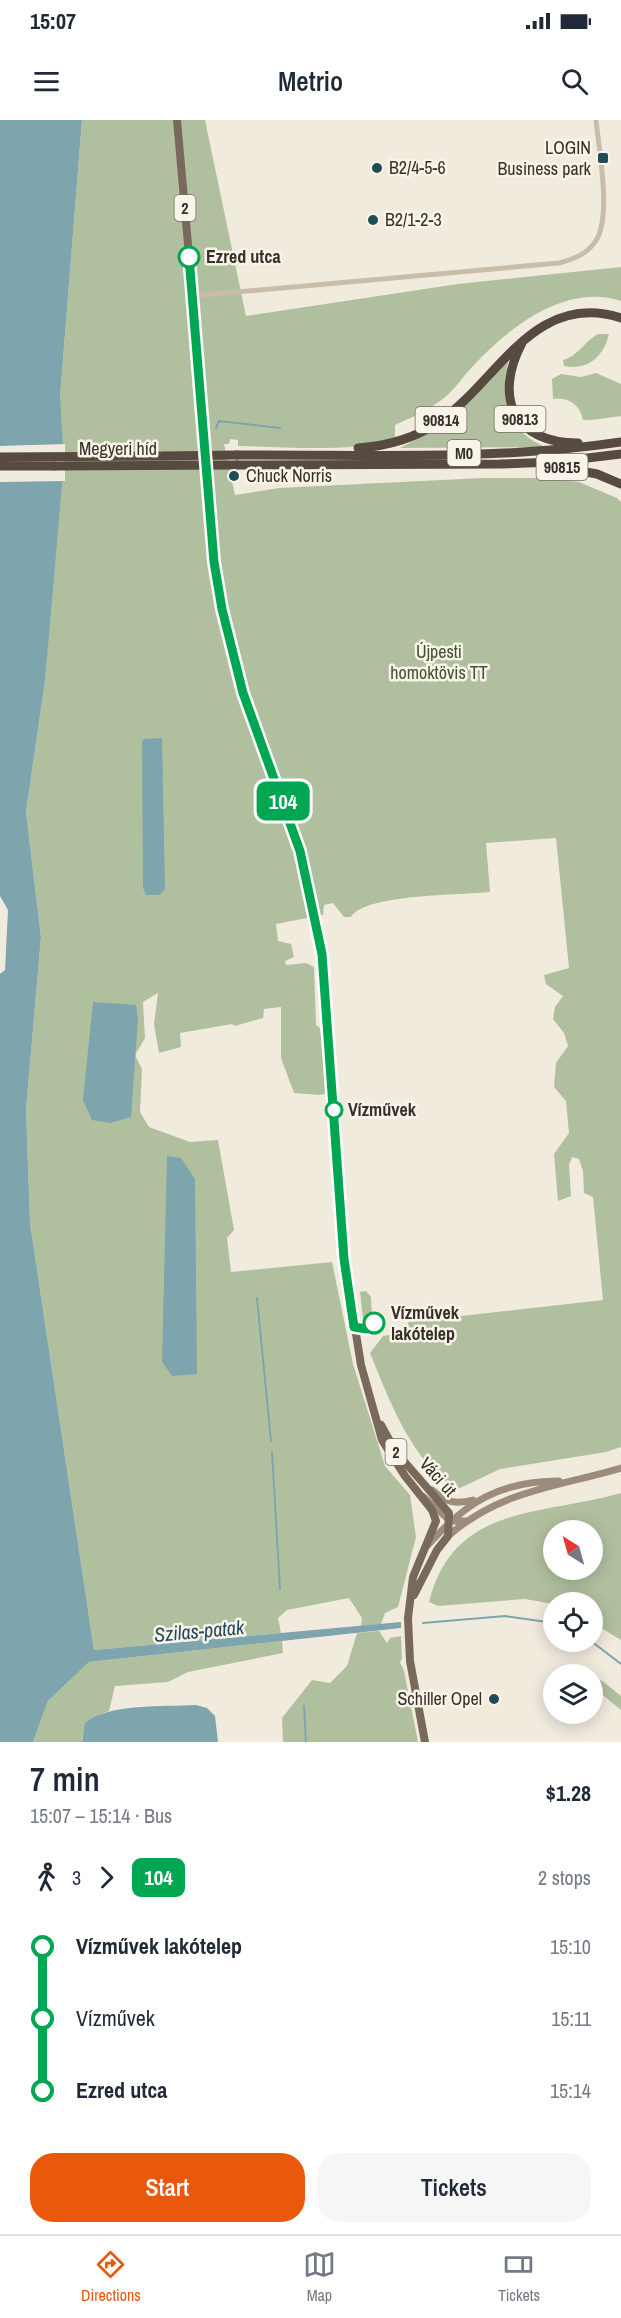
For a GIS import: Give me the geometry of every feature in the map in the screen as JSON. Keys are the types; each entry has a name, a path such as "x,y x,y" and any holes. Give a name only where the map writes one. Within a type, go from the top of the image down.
{"highway":[{"name":"90813","path":"596,446 548,440 529,430 514,411 508,381 510,368 524,341 544,326 567,317 594,313 621,318"},
{"name":"90814","path":"333,454 396,443 431,427 459,405 498,362 524,341"},
{"name":"M0","path":"237,460 333,454 516,453 621,442"},
{"name":"M0","path":"237,460 500,464 554,462 621,454"},
{"name":"Megyeri híd","path":"0,457 237,460"},
{"name":"Megyeri híd","path":"0,466 237,460"},
{"name":"90815","path":"500,464 578,469 621,484"}],"main road":[{"name":"Váci út","path":"177,120 214,562 222,609 243,693 300,851 322,954 344,1259 354,1327 375,1421 386,1447 432,1510 436,1521 413,1577 408,1618 411,1667 425,1742"},
{"name":"Váci út","path":"373,1408 396,1452 445,1507 450,1521 448,1536 437,1550 411,1601"},
{"path":"448,1536 466,1521 502,1500 564,1481 621,1468"},
{"path":"430,1488 443,1499 456,1504 479,1499 520,1484 564,1481"},
{"path":"420,1494 450,1521 466,1521"},
{"path":"428,1545 450,1521 479,1499"}],"street":[{"path":"193,296 559,263 577,258 596,240 602,222 596,120"}],"green space":[{"name":"Újpesti homoktövis TT","path":"82,120 205,120 246,316 458,284 621,267 621,301 600,297 579,298 558,304 520,324 486,352 445,397 435,405 395,425 395,441 337,448 238,446 238,440 230,439 229,444 224,444 235,495 279,488 482,478 541,478 579,482 617,498 621,502 621,1447 606,1452 500,1469 458,1489 442,1478 415,1447 394,1409 370,1353 383,1336 409,1332 408,1322 603,1300 593,1197 584,1193 583,1171 579,1159 572,1157 569,1165 571,1196 558,1201 554,1154 569,1133 566,1101 554,1087 556,1063 568,1046 564,1033 553,1019 555,1007 563,996 546,984 544,975 569,968 556,838 486,843 490,892 394,900 360,909 351,917 344,917 333,903 324,905 323,915 276,924 278,941 291,944 294,957 285,961 286,965 306,963 314,967 316,1025 320,1028 327,1093 320,1095 294,1093 281,1058 281,1007 264,1009 263,1018 235,1026 232,1024 180,1033 181,1047 159,1053 154,1024 158,993 143,1002 145,1038 135,1055 142,1069 140,1112 149,1127 190,1142 218,1140 234,1230 227,1238 231,1272 332,1262 353,1364 385,1466 410,1495 416,1537 398,1607 385,1613 381,1624 361,1626 362,1618 349,1598 287,1610 278,1618 281,1633 94,1650 30,1223 26,1109 41,937 26,812 45,681 56,530 60,397"},
{"path":"598,334 609,334 603,349 594,360 580,366 564,366 563,360 573,356"},
{"path":"509,359 505,393 510,414 522,432 544,447 400,448 447,422"},
{"path":"596,373 621,384 621,416 583,420 579,410 572,403 564,399 553,399 552,379 561,374 581,377"},
{"path":"366,1291 371,1297 372,1320 364,1327 360,1292"},
{"path":"621,1493 621,1640 603,1629 603,1592 543,1592 543,1602 525,1599 438,1606 429,1602 441,1570 458,1546 480,1530 532,1511"},
{"path":"379,1631 387,1643 390,1638 401,1636 402,1659 400,1662 404,1671 418,1742 283,1742 282,1718 312,1680 330,1683 347,1666 357,1633"},
{"path":"282,1641 283,1653 188,1672 168,1682 115,1686 109,1711 98,1715 90,1722 84,1730 82,1742 33,1742 48,1701 89,1662"},
{"path":"603,1682 621,1696 621,1710 603,1695"}],"water":[{"path":"0,120 82,120 60,397 64,461 45,681 26,812 41,937 26,1109 30,1223 94,1650 401,1622 401,1628 89,1662 48,1701 33,1742 0,1742 0,974 5,970 8,910 0,896"},
{"path":"162,738 165,889 159,895 146,895 143,888 142,742 144,739"},
{"path":"93,1002 136,1005 138,1019 131,1117 110,1123 92,1120 83,1100"},
{"path":"167,1156 181,1158 195,1179 197,1374 172,1376 162,1362"},
{"path":"196,1705 207,1708 215,1716 218,1742 82,1742 85,1723 108,1712 138,1707"}],"pier":[{"path":"65,444 65,481 0,482 0,446"}],"waterway":[{"path":"216,428 219,421 280,428"},
{"path":"257,1298 271,1441"},
{"path":"272,1452 280,1589"},
{"name":"Szilas-patak","path":"423,1623 505,1616 543,1621"},
{"name":"Szilas-patak","path":"603,1650 621,1664"},
{"path":"304,1706 306,1742"}],"bus line":[{"name":"104","path":"189,257 214,562 222,609 231,653 243,693 300,851 316,918 326,988 346,1278 354,1327 367,1329 374,1323"}],"place":[{"name":"LOGIN Business park","path":"603,158"},
{"name":"B2/4-5-6","path":"377,168"},
{"name":"B2/1-2-3","path":"373,220"},
{"name":"Ezred utca","path":"189,257"},
{"name":"Chuck Norris","path":"234,476"},
{"name":"Vízművek","path":"334,1110"},
{"name":"Vízművek lakótelep","path":"374,1323"},
{"name":"Schiller Opel","path":"494,1699"}]}
